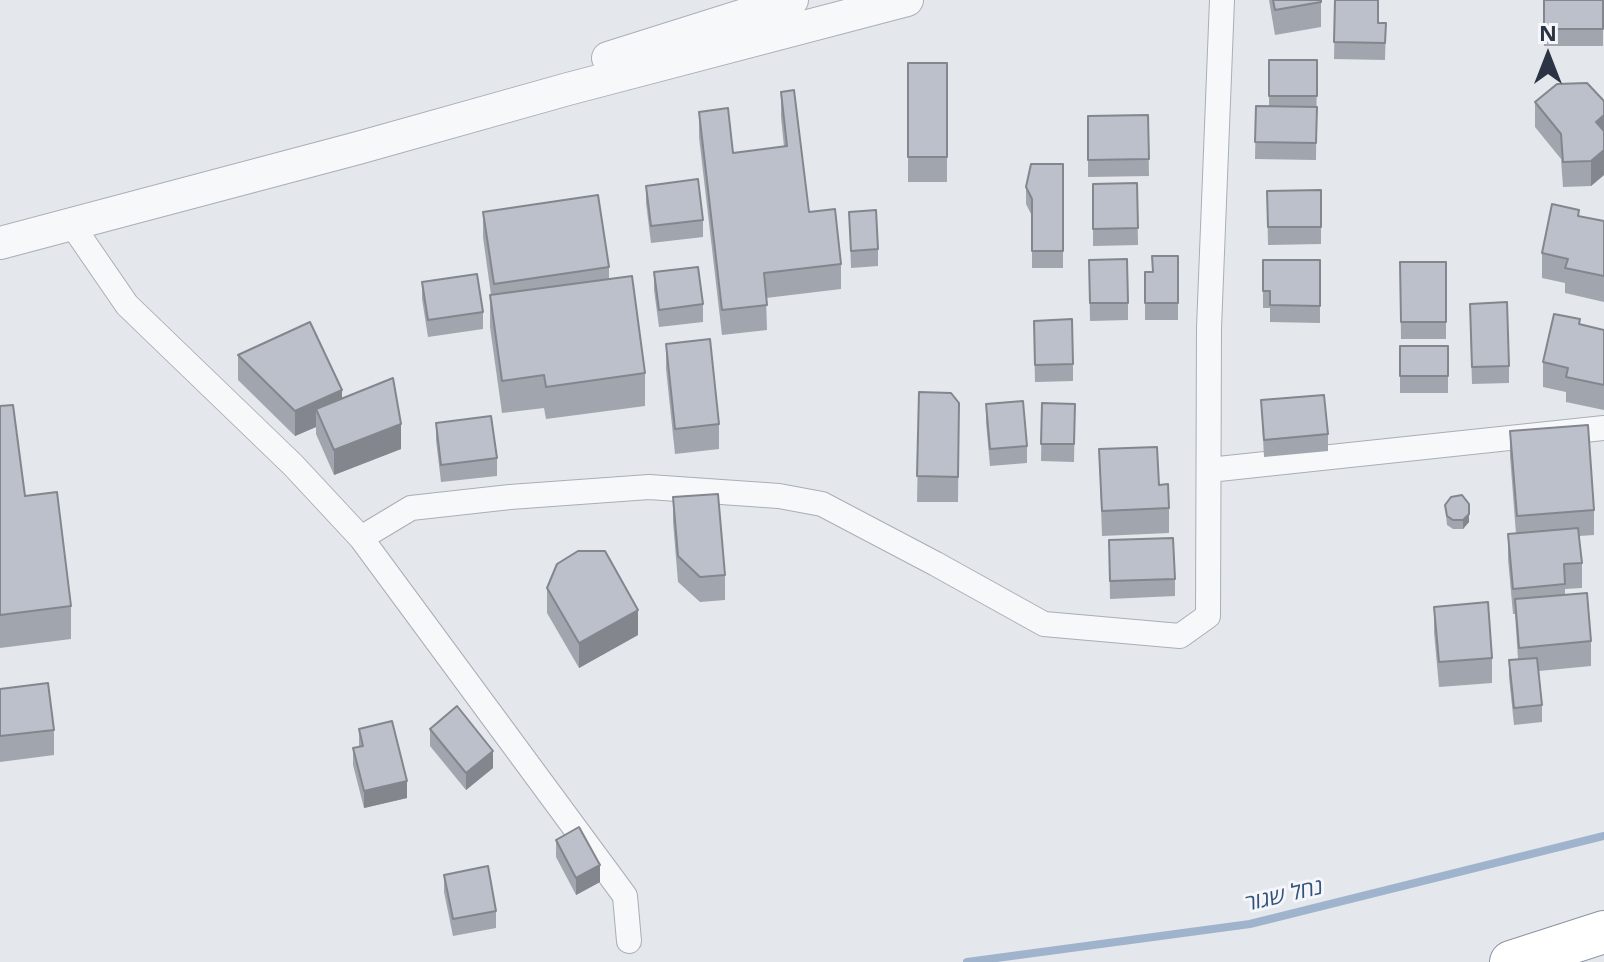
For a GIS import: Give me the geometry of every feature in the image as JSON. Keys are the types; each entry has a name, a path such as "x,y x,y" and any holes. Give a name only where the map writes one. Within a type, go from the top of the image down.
{"highway":[{"path":"1511,962 1604,932"}],"street":[{"path":"0,225 264,158 544,78 792,0"},
{"path":"0,243 907,0"},
{"path":"361,538 411,508 510,497 649,487 779,496 822,504 1044,624 1180,636 1208,616 1209,328 1222,0"},
{"path":"72,225 127,305 293,465 361,538 625,896 629,941"},
{"path":"1209,470 1604,428"}],"building":[{"path":"1273,0 1321,0 1321,2 1275,10"},
{"path":"1335,0 1378,0 1378,23 1386,23 1385,43 1334,42"},
{"path":"1544,0 1603,0 1603,29 1544,29"},
{"path":"1269,60 1317,60 1317,96 1269,96"},
{"path":"908,63 947,63 947,157 908,157"},
{"path":"1587,83 1604,101 1604,115 1596,122 1604,131 1604,150 1591,161 1563,162 1561,134 1535,102 1557,84"},
{"path":"794,90 809,212 835,209 841,264 764,273 767,305 722,310 699,112 728,108 733,153 787,146 781,92"},
{"path":"1256,106 1317,107 1316,143 1255,142"},
{"path":"1148,115 1149,159 1088,160 1088,116"},
{"path":"1031,164 1063,164 1063,251 1032,251 1032,199 1026,187"},
{"path":"698,179 703,220 651,226 646,186"},
{"path":"1137,183 1138,228 1093,229 1093,184"},
{"path":"1321,190 1321,227 1268,227 1267,191"},
{"path":"598,195 609,267 494,284 483,212"},
{"path":"1552,204 1579,210 1578,216 1604,221 1604,276 1565,268 1568,259 1542,253"},
{"path":"876,210 878,249 851,251 849,212"},
{"path":"1152,256 1178,256 1178,303 1145,303 1145,272 1153,272"},
{"path":"1127,259 1128,303 1090,303 1089,260"},
{"path":"1263,260 1320,260 1320,306 1270,305 1270,291 1263,291"},
{"path":"1400,262 1446,262 1446,322 1401,322"},
{"path":"698,267 703,304 659,310 654,272"},
{"path":"477,274 483,312 428,320 422,282"},
{"path":"632,276 645,373 546,387 544,375 502,381 490,295"},
{"path":"1507,302 1509,366 1472,367 1470,304"},
{"path":"1554,314 1580,319 1579,324 1604,330 1604,385 1566,377 1568,368 1543,362"},
{"path":"1072,319 1073,364 1035,365 1034,321"},
{"path":"310,322 342,390 295,411 238,355"},
{"path":"710,339 719,424 675,429 666,344"},
{"path":"1400,346 1448,346 1448,376 1400,376"},
{"path":"393,378 401,424 334,450 316,409"},
{"path":"919,392 951,393 959,403 958,477 917,476"},
{"path":"1324,395 1328,434 1264,440 1261,400"},
{"path":"1023,401 1027,446 990,449 986,404"},
{"path":"1042,403 1075,404 1074,444 1041,444"},
{"path":"13,405 25,496 57,492 71,606 0,615 0,406"},
{"path":"491,416 497,458 441,465 436,423"},
{"path":"1588,425 1594,510 1517,516 1510,431"},
{"path":"1157,447 1159,485 1168,484 1169,508 1102,511 1099,449"},
{"path":"718,494 725,575 700,577 678,556 673,497"},
{"path":"1462,495 1469,504 1469,514 1463,520 1453,520 1447,516 1445,505 1451,497"},
{"path":"1578,528 1582,563 1564,564 1565,584 1513,589 1508,534"},
{"path":"1173,538 1175,579 1110,581 1109,540"},
{"path":"578,551 605,551 638,610 579,643 547,588 557,564"},
{"path":"1587,593 1591,641 1519,648 1515,599"},
{"path":"1488,602 1492,658 1439,662 1434,607"},
{"path":"1537,658 1542,705 1514,708 1509,660"},
{"path":"48,683 54,730 0,736 0,689"},
{"path":"457,706 493,751 466,773 430,729"},
{"path":"392,721 407,781 364,791 353,748 363,746 359,729"},
{"path":"579,827 600,865 576,878 556,840"},
{"path":"488,866 496,911 453,919 444,875"}],"waterway":[{"name":"נחל שגור","path":"967,962 1250,924 1604,836"}]}
